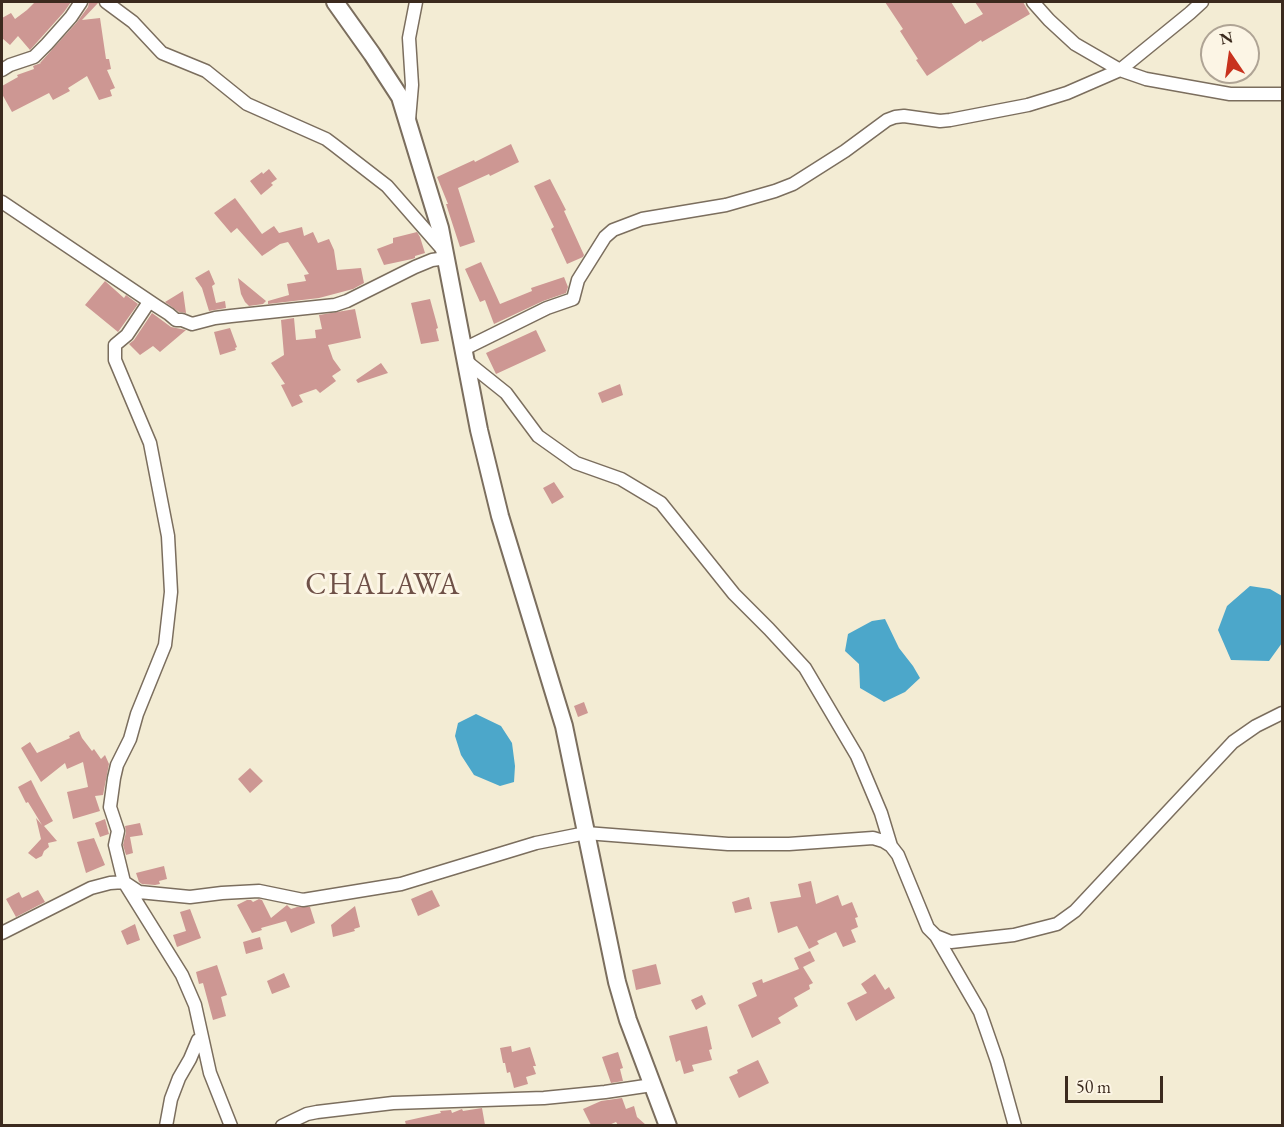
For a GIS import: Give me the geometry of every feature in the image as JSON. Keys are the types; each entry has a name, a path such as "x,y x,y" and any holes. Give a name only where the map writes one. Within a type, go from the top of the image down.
{"street":[{"path":"4,64 34,57 71,17 81,2"},
{"path":"106,2 133,22 162,53 206,71 247,104 326,139 387,186 445,254"},
{"path":"335,2 400,98 440,228 479,430 500,516 564,726 617,982 628,1020 668,1125"},
{"path":"409,124 412,85 409,38 416,2"},
{"path":"1033,2 1075,44 1120,70 1146,79 1230,94 1282,94"},
{"path":"465,355 547,308 573,299 578,280 605,237 613,230 642,219 726,205 775,191 792,184 845,151 887,120 895,117 940,121 1028,105 1067,93 1120,70 1202,2"},
{"path":"2,202 176,320 192,324 223,317 335,305 445,254"},
{"path":"149,302 127,334 115,345 115,360 150,443 168,536 171,592 165,645 137,714 130,739 117,765 110,807 118,831 115,845 124,882 182,975 195,1005 210,1073 231,1125"},
{"path":"465,355 506,393 538,436 576,463 621,478 661,503 734,594 805,668 857,756 881,813 891,846"},
{"path":"936,936 951,942 1014,935 1057,924 1075,911 1233,742 1256,726 1282,713"},
{"path":"2,933 91,888 110,883 124,882 139,892 190,897 259,891 303,900 401,884 536,843 586,833 728,844 789,844 873,838 891,846 898,855 928,928 936,936 980,1012 1015,1125"},
{"path":"166,1125 171,1099 179,1078 198,1040 202,1038"},
{"path":"282,1125 317,1112 393,1103 544,1098 605,1092 652,1084"}],"water":[{"path":"1250,586 1270,589 1282,596 1282,643 1269,661 1231,660 1218,630 1227,606"},
{"path":"885,619 899,648 920,678 905,692 884,702 860,688 859,664 845,651 848,634 872,621"},
{"path":"476,714 501,726 512,743 515,766 514,782 500,786 474,775 461,755 455,736 458,723"}],"building":[{"path":"35,2 71,2 30,50 18,36 10,45 2,38 2,18 11,13 15,19"},
{"path":"89,2 98,3 82,20 100,18 106,59 109,59 111,69 107,70 115,88 110,90 112,96 99,100 87,76 68,88 70,91 53,100 49,93 12,112 2,94 2,86 18,77 17,75 34,69 33,66 41,63 77,22"},
{"path":"885,2 951,2 965,24 983,14 975,2 1023,2 1030,14 982,42 981,40 927,76 900,31 903,29"},
{"path":"511,144 519,162 458,188 475,242 460,247 446,204 448,204 437,177"},
{"path":"269,169 277,179 261,195 250,181"},
{"path":"550,179 566,210 564,211 584,255 567,264 551,229 554,227 534,186"},
{"path":"235,198 262,234 274,226 279,233 302,227 304,236 313,232 318,243 329,239 334,250 337,270 361,268 364,283 353,289 319,298 268,304 268,301 289,295 287,284 306,281 304,275 309,274 288,242 280,244 262,256 237,228 231,233 214,213"},
{"path":"417,232 425,253 412,259 384,265 377,249 393,243 393,238"},
{"path":"481,262 500,304 532,291 531,288 564,277 568,287 566,293 494,324 485,300 480,302 465,269"},
{"path":"209,270 215,284 212,286 216,303 225,301 226,308 209,311 202,288 195,278"},
{"path":"238,278 266,301 263,304 249,306 241,294"},
{"path":"105,281 124,298 126,295 138,304 118,332 85,305"},
{"path":"183,291 186,313 179,312 165,302"},
{"path":"430,299 439,341 421,344 411,303"},
{"path":"355,309 361,338 328,345 333,359 341,370 332,376 336,381 320,393 316,389 299,395 303,402 292,407 281,385 285,384 271,363 284,355 281,320 294,318 296,340 316,338 315,330 322,329 319,315"},
{"path":"152,313 171,327 186,330 160,352 153,346 140,355 129,344"},
{"path":"230,328 236,350 220,355 214,332"},
{"path":"536,330 546,351 496,374 486,353"},
{"path":"381,363 388,373 358,383 356,380"},
{"path":"620,384 623,395 602,403 598,393"},
{"path":"554,482 564,497 552,504 543,488"},
{"path":"584,702 588,713 578,717 574,706"},
{"path":"79,731 92,751 94,749 101,759 105,755 109,764 103,795 95,796 100,811 73,819 67,792 88,787 83,762 67,769 65,763 41,782 21,748 30,742 37,753 70,738 69,736"},
{"path":"250,768 263,781 250,793 238,779"},
{"path":"31,780 53,821 44,826 57,841 48,843 49,847 42,856 36,859 28,853 41,839 36,818 42,825 18,787"},
{"path":"105,819 109,834 100,837 95,823"},
{"path":"140,823 143,835 130,837 133,853 126,855 123,845 125,826"},
{"path":"94,838 105,865 86,873 77,842"},
{"path":"164,866 167,879 159,881 160,884 139,882 136,873"},
{"path":"811,881 816,904 838,895 842,906 852,902 858,917 855,918 858,927 851,930 856,942 843,947 836,932 817,941 819,944 809,949 797,926 778,933 770,902 801,897 798,884"},
{"path":"38,890 45,902 16,917 6,899 19,892 22,898"},
{"path":"432,890 440,906 418,916 411,899"},
{"path":"749,897 752,909 735,913 732,902"},
{"path":"247,900 253,902 262,900 271,918 287,905 291,909 310,907 315,923 291,933 286,921 252,933 237,905"},
{"path":"355,906 360,927 354,929 355,931 333,937 331,925"},
{"path":"190,909 201,938 177,947 173,935 186,931 180,912"},
{"path":"135,924 140,940 127,945 121,931"},
{"path":"260,937 263,949 246,954 243,942"},
{"path":"810,951 815,961 803,967 813,983 809,985 810,989 794,998 798,1006 778,1018 781,1023 752,1038 738,1005 757,996 752,983 762,979 763,983 799,969 794,958"},
{"path":"656,964 661,984 636,990 632,970"},
{"path":"217,965 227,995 221,997 226,1016 213,1020 203,983 199,984 196,972"},
{"path":"284,973 290,987 272,994 267,981"},
{"path":"875,974 885,990 889,987 895,998 856,1021 847,1003 867,993 861,984"},
{"path":"702,995 706,1004 696,1010 691,1000"},
{"path":"707,1026 712,1060 692,1065 694,1071 684,1074 680,1060 676,1062 669,1036"},
{"path":"511,1046 512,1052 530,1047 536,1066 533,1066 536,1074 526,1077 528,1084 514,1088 510,1072 507,1073 505,1063 503,1063 500,1048"},
{"path":"618,1052 623,1068 620,1069 623,1081 611,1083 602,1057"},
{"path":"758,1060 769,1083 739,1098 729,1077 738,1073 737,1070"},
{"path":"622,1098 626,1109 634,1106 637,1117 646,1125 618,1125 616,1122 609,1125 591,1125 583,1109 601,1101"},
{"path":"482,1108 485,1125 406,1125 405,1121 441,1113 440,1111 451,1110 452,1113 462,1109 463,1111"}],"district":[{"name":"CHALAWA","path":"383,586"}]}
